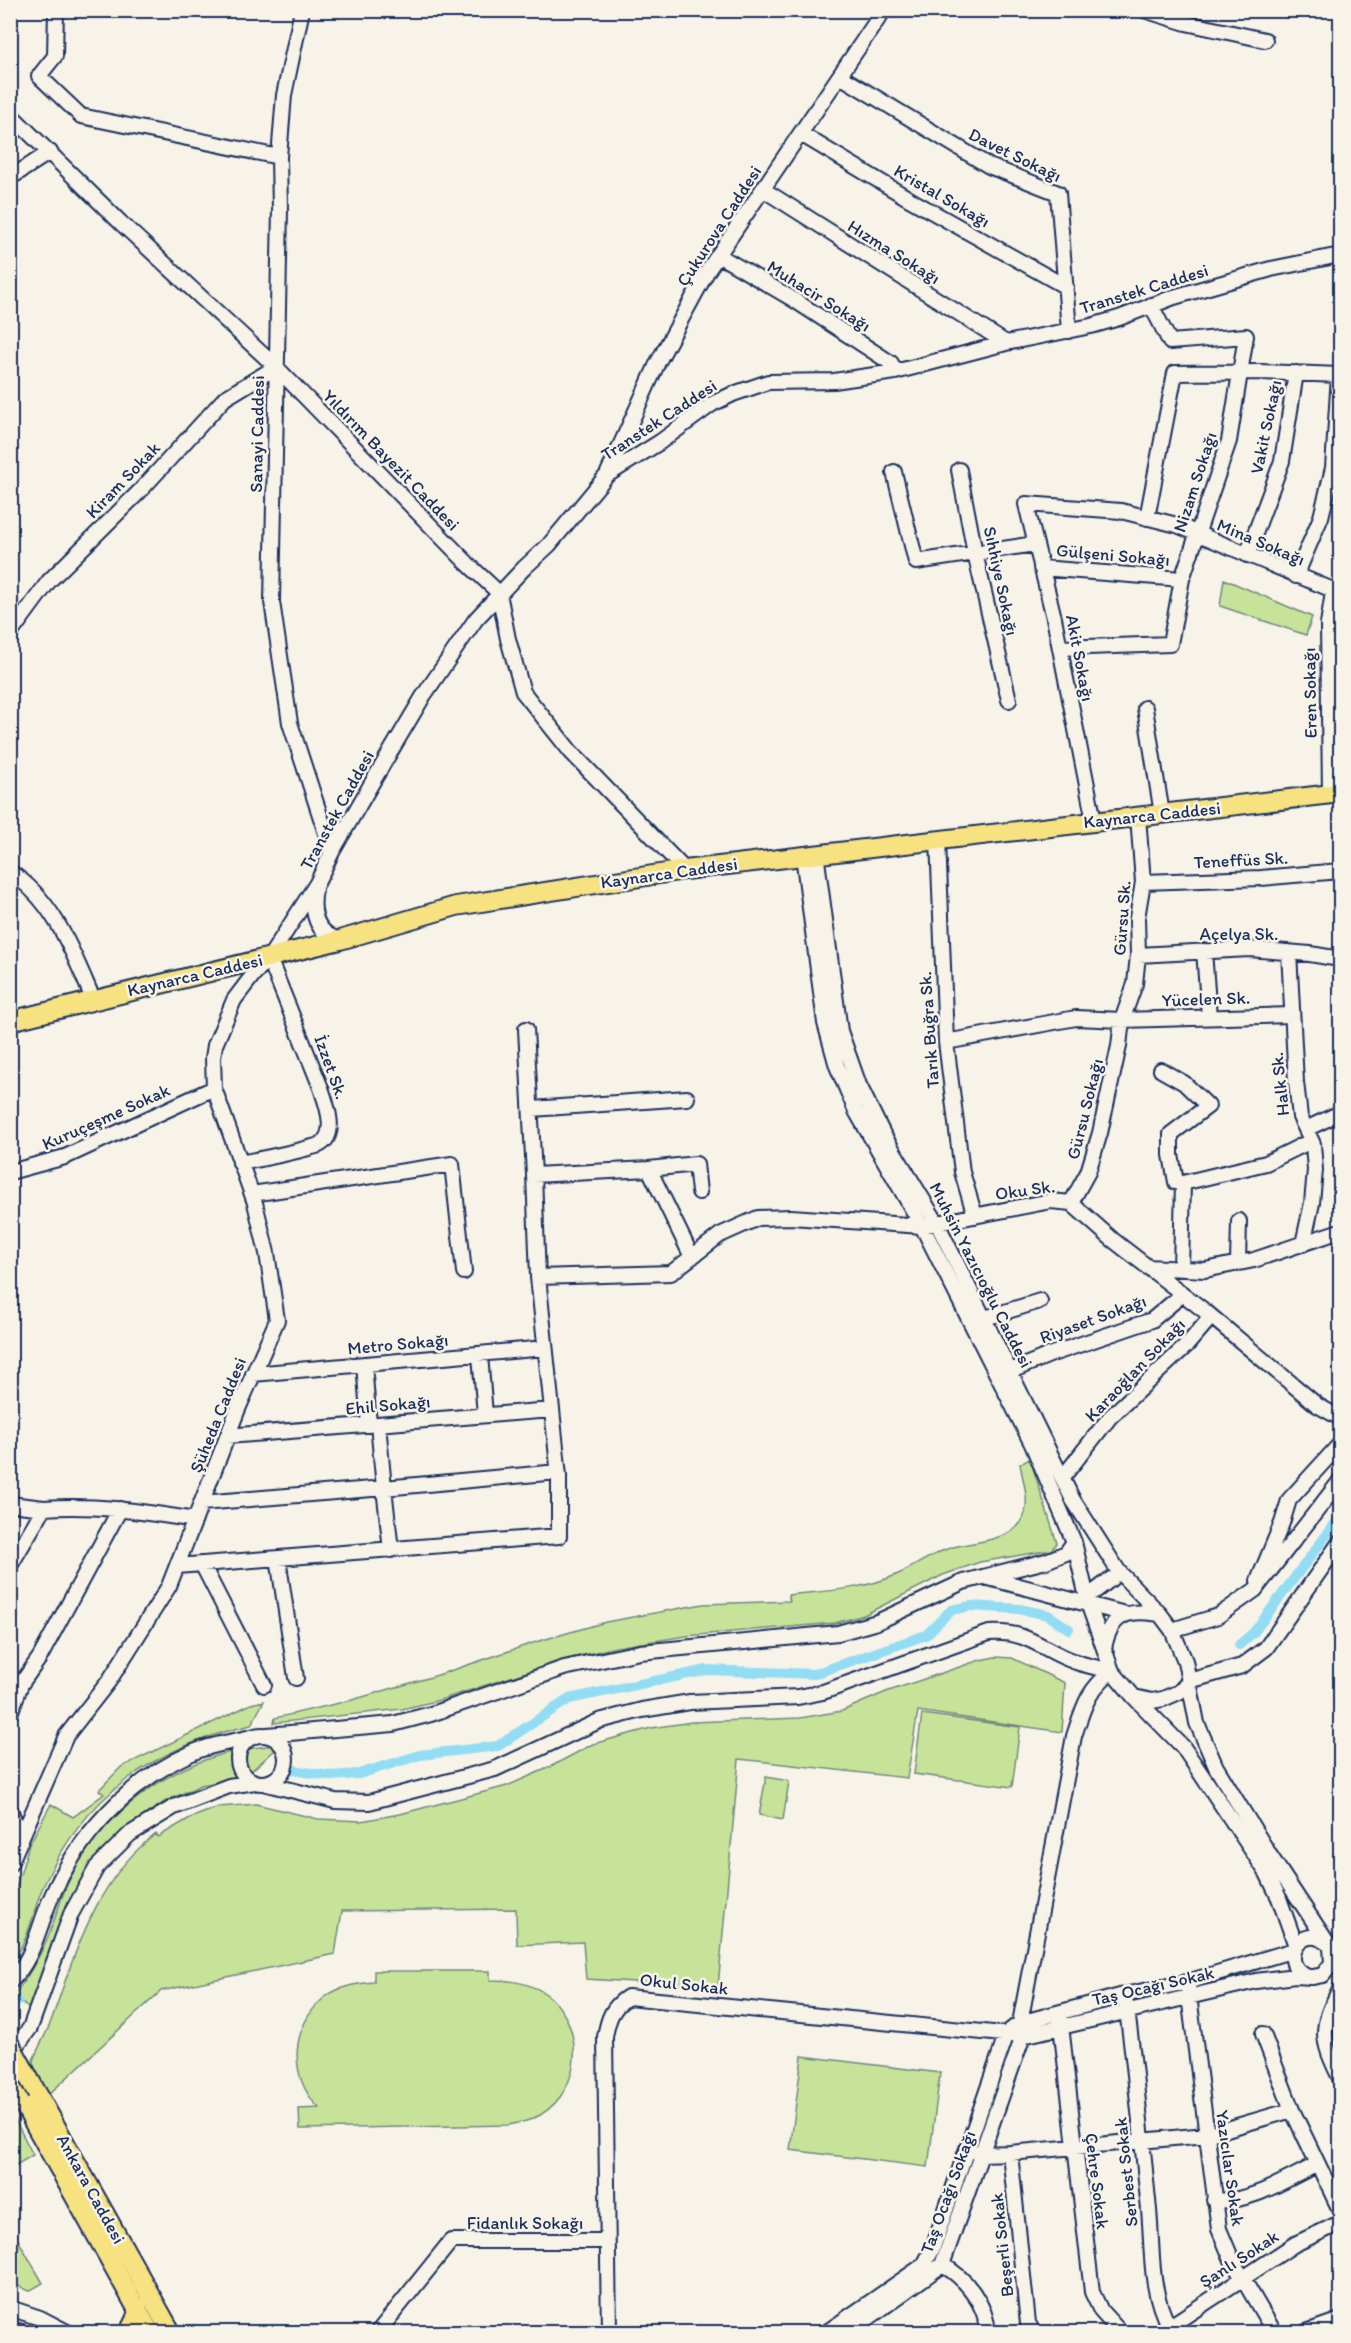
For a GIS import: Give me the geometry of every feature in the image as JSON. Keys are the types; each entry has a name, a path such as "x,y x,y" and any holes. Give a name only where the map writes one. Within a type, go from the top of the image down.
{"main road":[{"name":"Kaynarca Caddesi","path":"10,1021 340,940 456,906 685,870 809,854 1335,794"},
{"name":"Ankara Caddesi","path":"10,2044 171,2332"},
{"name":"Ankara Caddesi","path":"10,2080 150,2332"},
{"path":"129,2332 137,2316 137,2306"}],"street":[{"path":"56,10 56,56 39,76 81,116 279,157"},
{"name":"Sanayi Caddesi","path":"302,10 284,95 279,157 280,210 272,602 290,723 332,852"},
{"name":"Çukurova Caddesi","path":"607,475 658,362 708,270 884,10"},
{"path":"1144,10 1265,40"},
{"name":"Davet Sokağı","path":"840,76 989,166 1058,193 1069,331"},
{"name":"Yıldırım Bayezit Caddesi","path":"10,114 121,223 276,367 499,593"},
{"name":"Kristal Sokağı","path":"801,134 911,200 1066,287"},
{"path":"10,178 50,152"},
{"name":"Hızma Sokağı","path":"764,190 1006,343"},
{"name":"Muhacir Sokağı","path":"718,255 791,298 891,363 895,372"},
{"name":"Transtek Caddesi","path":"269,958 317,883 332,852 424,695 476,619 499,593 549,545 607,475 660,442 712,404 768,382 834,381 895,372 1006,343 1069,331 1119,318 1151,305 1271,268 1341,255"},
{"name":"Nizam Sokağı","path":"1060,648 1170,644 1182,579 1229,441 1246,336 1170,342 1151,305"},
{"name":"Kiram Sokak","path":"10,634 49,581 140,491 225,398 276,367"},
{"path":"1147,518 1175,373 1340,375 1333,468 1321,517 1296,576"},
{"name":"Vakit Sokağı","path":"1247,555 1282,461 1296,373"},
{"name":"Sıhhiye Sokağı","path":"959,470 975,553 1009,700"},
{"path":"894,472 916,562 1035,544"},
{"name":"Mina Sokağı","path":"1026,504 1121,511 1177,525 1337,593"},
{"name":"Akit Sokağı","path":"1026,504 1060,648 1094,821"},
{"name":"Gülşeni Sokağı","path":"1041,568 1182,579"},
{"path":"499,593 508,639 523,692 571,752 685,870"},
{"name":"Eren Sokağı","path":"1335,794 1328,624 1337,593"},
{"path":"1145,708 1162,814"},
{"name":"Gürsu Sk.","path":"1122,1020 1135,984 1138,955 1137,918 1143,882 1138,816"},
{"name":"Tarık Buğra Sk.","path":"938,839 946,1042 962,1172 975,1216"},
{"name":"Muhsin Yazıcıoğlu Caddesi","path":"809,854 840,1031 859,1085 883,1134 937,1223 1073,1500 1119,1572 1160,1614 1172,1630 1183,1654 1197,1723 1216,1767 1269,1854 1333,1949"},
{"name":"Muhsin Yazıcıoğlu Caddesi","path":"809,854 825,1023 837,1066 856,1111 922,1226 1032,1444 1074,1542 1089,1606 1112,1671 1183,1747 1267,1873 1279,1898 1295,1948"},
{"name":"Teneffüs Sk.","path":"1143,882 1260,878 1341,871"},
{"path":"10,872 23,880 48,907 71,949 93,999"},
{"path":"317,883 313,902 315,918 324,933 340,940"},
{"name":"Açelya Sk.","path":"1138,955 1249,949 1341,959"},
{"path":"1204,951 1209,1017"},
{"name":"Halk Sk.","path":"1289,952 1300,1117 1309,1135 1315,1170 1312,1203 1303,1244"},
{"name":"Şüheda Caddesi","path":"10,1864 66,1736 109,1681 169,1586 227,1436 277,1320 267,1253 252,1194 213,1088 213,1058 225,1019 234,1000 269,958"},
{"name":"İzzet Sk.","path":"240,1163 321,1144 328,1135 330,1125 321,1088 269,958"},
{"name":"Yücelen Sk.","path":"946,1042 1076,1018 1122,1020 1292,1015"},
{"name":"Gürsu Sokağı","path":"1071,1203 1088,1172 1100,1133 1119,1046 1122,1020"},
{"path":"177,1566 559,1536 558,1472 538,1276 532,1109 526,1029"},
{"path":"1161,1070 1184,1083 1208,1106 1172,1134 1171,1155 1176,1182 1183,1183 1266,1163 1341,1113"},
{"name":"Kuruçeşme Sokak","path":"10,1172 65,1157 213,1088"},
{"path":"532,1109 687,1098"},
{"path":"252,1194 452,1164 464,1272"},
{"path":"534,1175 649,1169 696,1164 699,1192"},
{"path":"649,1169 692,1257"},
{"path":"1181,1269 1183,1183"},
{"name":"Oku Sk.","path":"538,1276 671,1274 720,1235 758,1218 791,1217 922,1226 1051,1201 1071,1203 1317,1405 1341,1418"},
{"path":"1238,1263 1239,1221"},
{"path":"1147,1267 1205,1270 1238,1263 1341,1231"},
{"name":"Riyaset Sokağı","path":"1011,1371 1052,1353 1152,1320 1183,1294"},
{"path":"985,1318 1040,1301"},
{"name":"Karaoğlan Sokağı","path":"1063,1478 1110,1417 1186,1346 1211,1317"},
{"name":"Metro Sokağı","path":"253,1374 545,1348"},
{"path":"480,1355 485,1415"},
{"path":"364,1364 384,1488 391,1550"},
{"name":"Ehil Sokağı","path":"227,1436 552,1410"},
{"path":"1255,1590 1289,1500 1341,1444"},
{"path":"201,1503 558,1472"},
{"path":"1172,1630 1218,1616 1255,1590 1341,1481"},
{"path":"10,1504 44,1508 73,1506 120,1509 195,1520"},
{"path":"10,1566 44,1508"},
{"path":"10,1714 21,1684 40,1657 120,1509"},
{"path":"10,1982 17,1976 35,1946 50,1901 69,1862 94,1827 118,1799 154,1774 194,1752 251,1737 393,1724 431,1714 564,1668 640,1652 838,1633 877,1622 945,1589 983,1576 1046,1561 1066,1553 1074,1542"},
{"path":"1134,1697 1152,1701 1162,1699 1179,1692 1189,1681 1242,1666 1266,1648 1341,1542"},
{"path":"278,1558 296,1678"},
{"path":"202,1564 264,1685"},
{"path":"983,1576 1125,1614 1143,1611 1160,1614"},
{"path":"1094,1592 1111,1579"},
{"path":"1104,1648 1110,1628 1125,1614"},
{"path":"251,1737 245,1742 237,1757 242,1773 259,1783 335,1801 369,1802 495,1769 600,1721 642,1710 690,1702 798,1697 823,1692 989,1633 1006,1631 1026,1637 1074,1662 1112,1671"},
{"name":"Taş Ocağı Sokağı","path":"849,2332 942,2265 1022,2030 1074,1736 1084,1705 1095,1684 1112,1671"},
{"path":"10,2055 30,2028 71,1914 97,1867 130,1834 174,1807 229,1786 259,1783 277,1778 285,1765 284,1750 280,1743 267,1735"},
{"path":"10,1809 21,1840"},
{"path":"1311,1977 1323,1975 1330,1967 1333,1958 1333,1949 1316,1937 1300,1941 1295,1948 1294,1965 1302,1974 1340,1989 1328,2015 1324,2037 1326,2047 1341,2078"},
{"name":"Taş Ocağı Sokak","path":"1060,2019 1127,2011 1295,1948"},
{"name":"Taş Ocağı Sokak","path":"1007,2033 1060,2019 1124,1995 1295,1976 1311,1977"},
{"name":"Yazıcılar Sokak","path":"1189,1989 1214,2200 1224,2244 1274,2332"},
{"name":"Serbest Sokak","path":"1124,1995 1142,2142 1154,2283 1165,2330"},
{"name":"Okul Sokak","path":"609,2332 605,2037 611,2013 618,2003 628,1997 1007,2033"},
{"name":"Çehre Sokak","path":"1060,2019 1092,2292 1101,2311 1120,2332"},
{"path":"827,2332 924,2265 932,2250 1007,2033"},
{"path":"1263,2034 1292,2110 1341,2210"},
{"path":"967,2150 981,2154 1010,2153 1206,2135 1292,2110"},
{"name":"Beşerli Sokak","path":"1010,2153 1028,2323 1033,2332"},
{"path":"1214,2200 1244,2199 1318,2164"},
{"name":"Şanlı Sokak","path":"1165,2330 1311,2235 1341,2223"},
{"name":"Fidanlık Sokağı","path":"378,2332 451,2241 607,2241"},
{"path":"942,2265 960,2276 974,2296 986,2318 988,2332"},
{"path":"10,2308 40,2318 67,2332"},
{"path":"10,2318 24,2320 53,2332"},
{"path":"1306,2332 1341,2320"},
{"path":"10,2329 22,2332"}],"green space":[{"path":"1224,579 1312,617 1306,635 1220,606"},
{"path":"1030,1459 1057,1543 1051,1550 980,1562 943,1575 864,1615 835,1623 686,1636 616,1647 567,1659 440,1700 402,1709 274,1723 275,1718 352,1700 606,1622 703,1604 790,1601 788,1595 843,1589 883,1580 943,1551 999,1537 1015,1528 1021,1522 1026,1508 1026,1493 1020,1464"},
{"path":"995,1657 1012,1658 1065,1683 1062,1732 918,1711 907,1778 739,1759 718,1987 586,1979 583,1942 517,1945 516,1909 342,1911 335,1954 161,1991 48,2095 36,2074 33,2065 34,2058 50,2024 78,1945 102,1896 117,1873 135,1852 156,1834 158,1837 190,1818 219,1807 256,1804 318,1819 361,1821 400,1814 507,1786 548,1768 593,1744 651,1728 692,1722 800,1718 842,1711 886,1692"},
{"path":"264,1701 251,1725 184,1747 154,1762 126,1780 102,1801 79,1826 60,1855 43,1887 28,1933 11,1967 11,1905 29,1845 51,1804 73,1817 104,1794 99,1790 121,1767 251,1704"},
{"path":"922,1714 1020,1727 1012,1787 914,1774"},
{"path":"282,1744 244,1777 201,1785 166,1801 134,1822 100,1852 57,1934 31,2010 13,1996 41,1953 75,1869 100,1833 116,1817 151,1788 190,1766 228,1753"},
{"path":"766,1777 789,1781 783,1820 759,1815"},
{"path":"374,1971 490,1971 490,1980 522,1983 544,1993 563,2012 574,2046 569,2081 560,2096 548,2109 532,2119 509,2125 300,2129 299,2109 319,2108 309,2096 298,2067 297,2052 305,2022 313,2009 330,1993 348,1986 374,1982"},
{"path":"802,2056 940,2073 928,2167 790,2150"},
{"path":"10,2110 33,2155 11,2168 10,2168"},
{"path":"10,2226 43,2283 29,2291 11,2282"}],"waterway":[{"path":"1239,1645 1254,1632 1340,1517"},
{"path":"287,1769 330,1776 359,1774 420,1755 498,1746 569,1699 707,1670 814,1674 926,1635 951,1610 971,1606 1019,1609 1048,1615 1069,1629"},
{"path":"10,2010 17,2001"}]}
